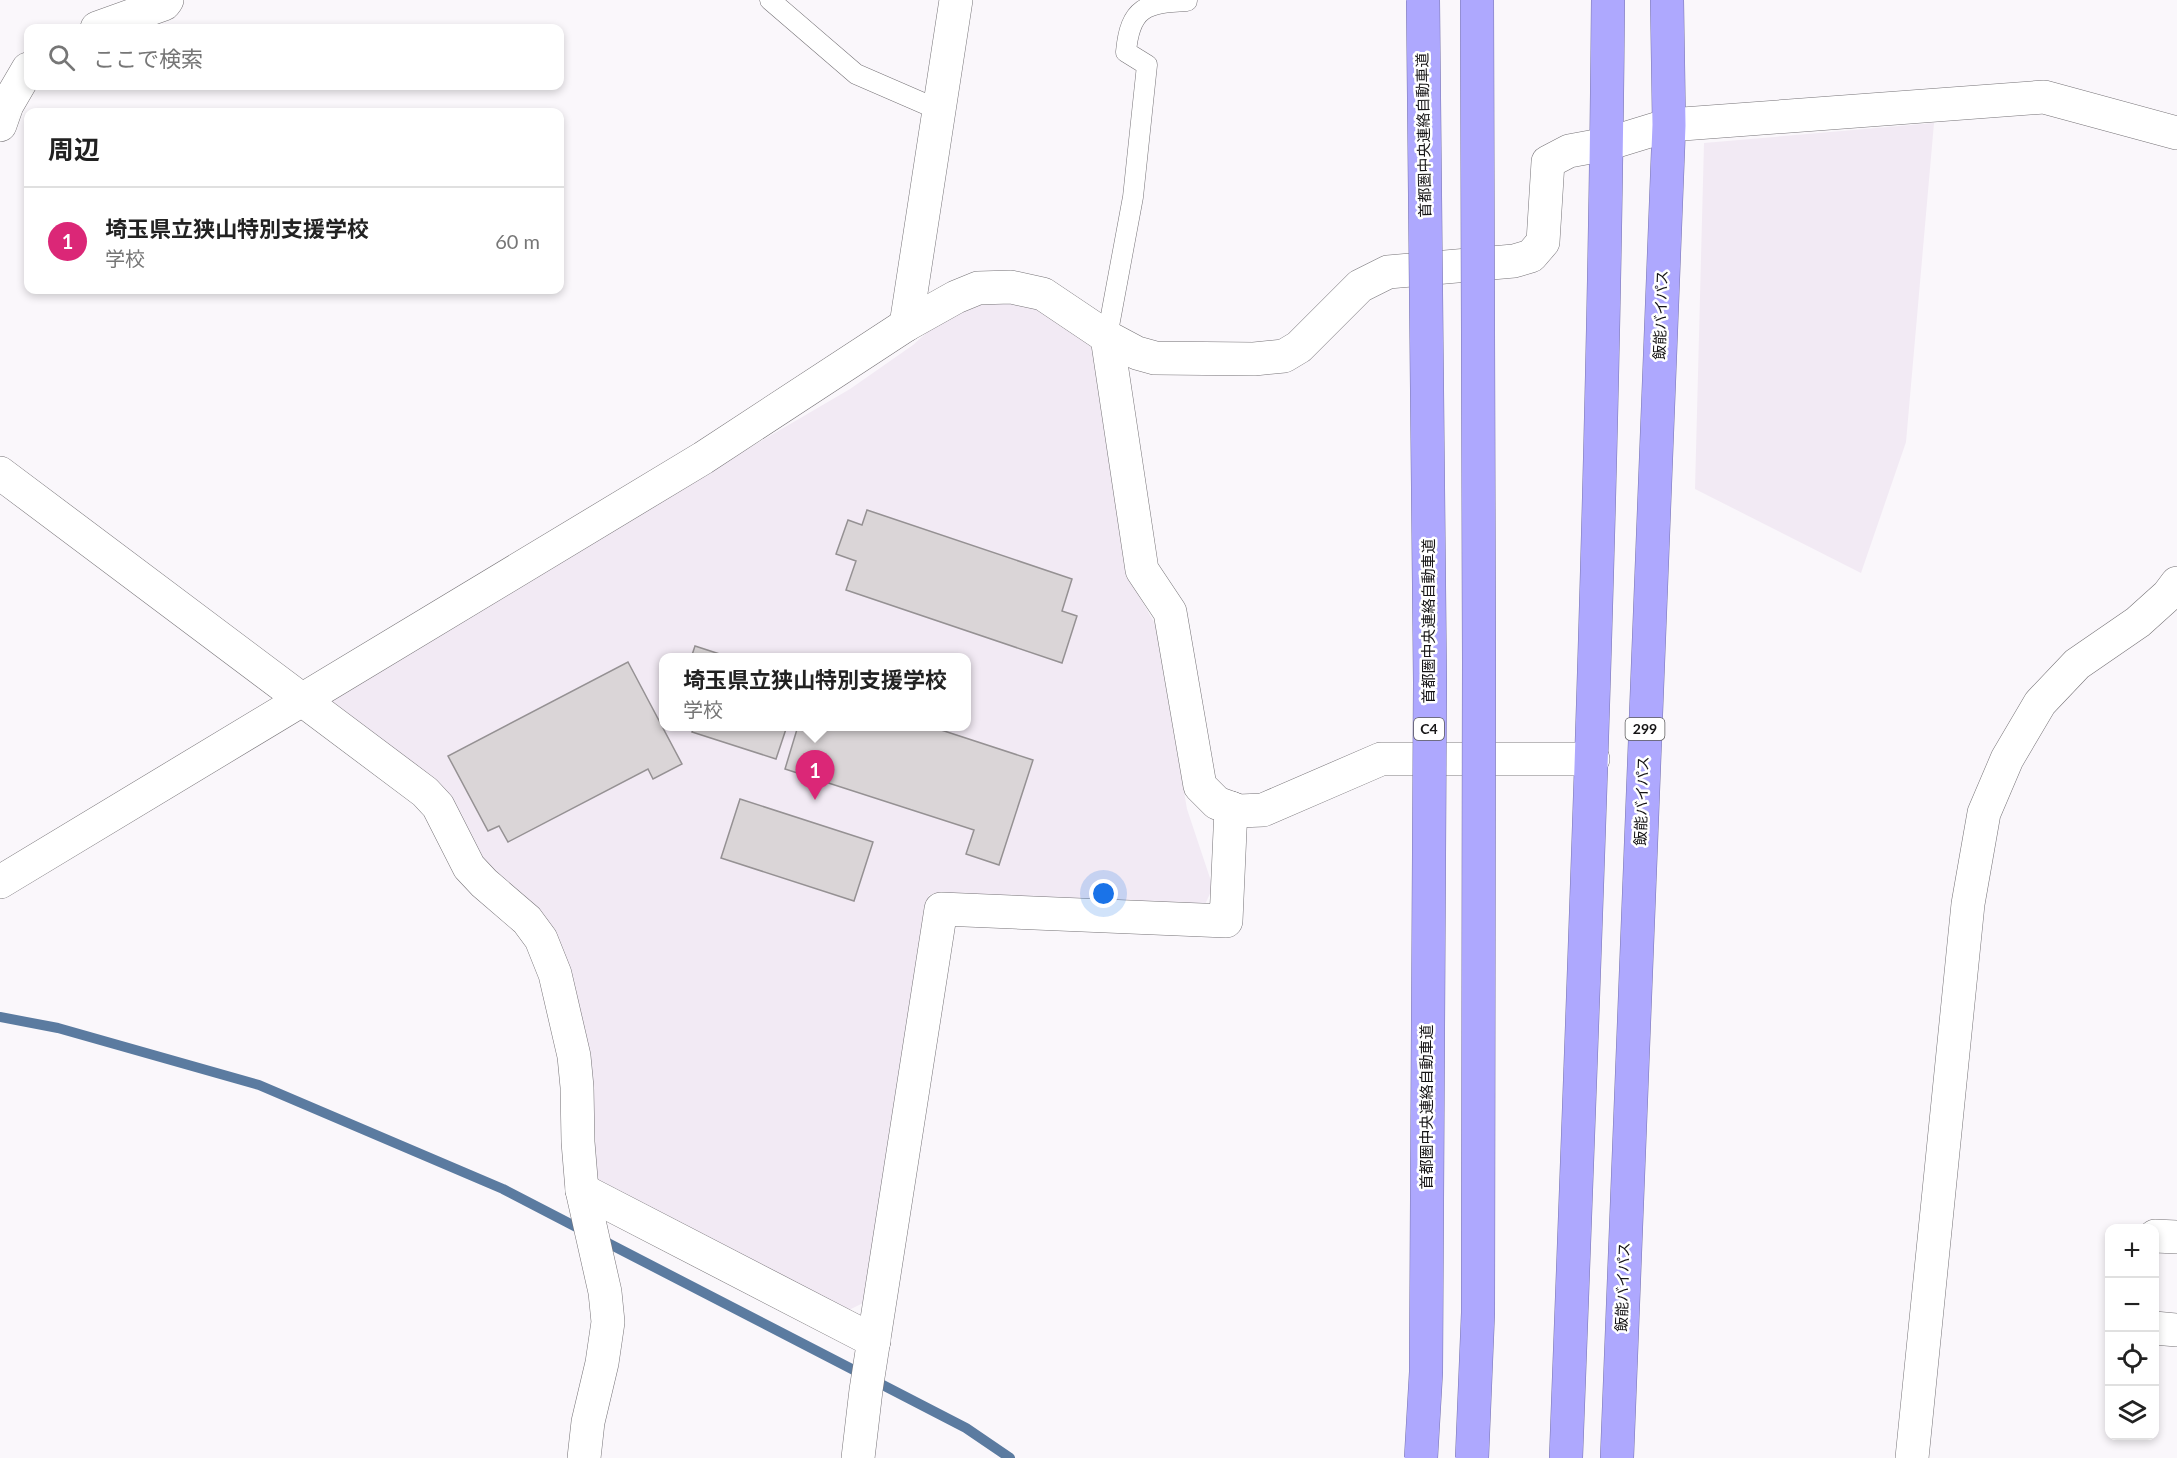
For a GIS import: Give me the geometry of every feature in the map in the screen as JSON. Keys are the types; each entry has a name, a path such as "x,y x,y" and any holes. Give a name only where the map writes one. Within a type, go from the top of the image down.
{"highway":[{"name":"首都圏中央連絡自動車道","path":"1421,1458 1426,1371 1430,706 1423,0"},
{"path":"1472,1458 1478,1313 1477,0"},
{"path":"1566,1458 1593,759 1607,144 1608,0"},
{"name":"飯能バイパス","path":"1617,1458 1669,125 1667,0"}],"street":[{"path":"109,24 164,4 167,0"},
{"path":"906,325 956,0"},
{"path":"0,125 7,105 24,76"},
{"path":"0,882 703,458 906,325 956,297 978,288 1011,287 1042,294 1107,337 1137,353 1155,358 1254,359 1284,356 1299,347 1360,285 1388,272 1514,261 1531,256 1543,242 1548,162 1569,152 1607,144 1669,125 2044,97 2177,133"},
{"path":"1107,337 1142,570 1170,612 1200,786 1217,803 1239,811 1263,810 1381,759 1593,759"},
{"path":"0,473 425,792 438,806 469,867 527,920 541,939 555,974 574,1056 582,1190 605,1292 608,1322 602,1363 588,1422 584,1458"},
{"path":"1912,1458 1968,904 1984,813 2007,759 2040,704 2077,664 2138,622 2168,595 2177,583"},
{"path":"858,1458 941,909 1226,921 1231,808"},
{"path":"582,1190 870,1367"},
{"path":"2159,1328 2177,1330"}],"lane":[{"path":"770,0 856,74 939,110"},
{"path":"1107,337 1133,197 1147,65 1126,52 1128,30 1143,8 1159,2 1187,1"}],"shaded area":[{"path":"1934,123 1906,442 1861,573 1695,489 1704,143"},
{"path":"975,299 1031,302 1090,337 1132,583 1155,624 1187,809 1213,887 1202,911 929,895 865,1302 843,1313 592,1177 551,940 327,704 326,695 850,389 913,345 945,316"}],"building":[{"path":"867,510 1072,579 1062,611 1077,616 1062,663 846,590 856,561 836,554 848,520 862,525"},
{"path":"695,646 717,653 693,653"},
{"path":"628,662 659,721 659,731 665,731 682,764 653,779 648,769 508,842 499,826 488,831 448,756"},
{"path":"692,731 785,731 776,759"},
{"path":"796,731 944,731 1033,760 999,865 966,854 974,830 785,769"},
{"path":"740,799 873,842 854,901 721,858"}],"waterway":[{"path":"0,1017 58,1028 259,1085 503,1189 584,1231"},
{"path":"600,1239 966,1428 1010,1458"}],"place":[{"name":"埼玉県立狭山特別支援学校","path":"815,800"}]}
